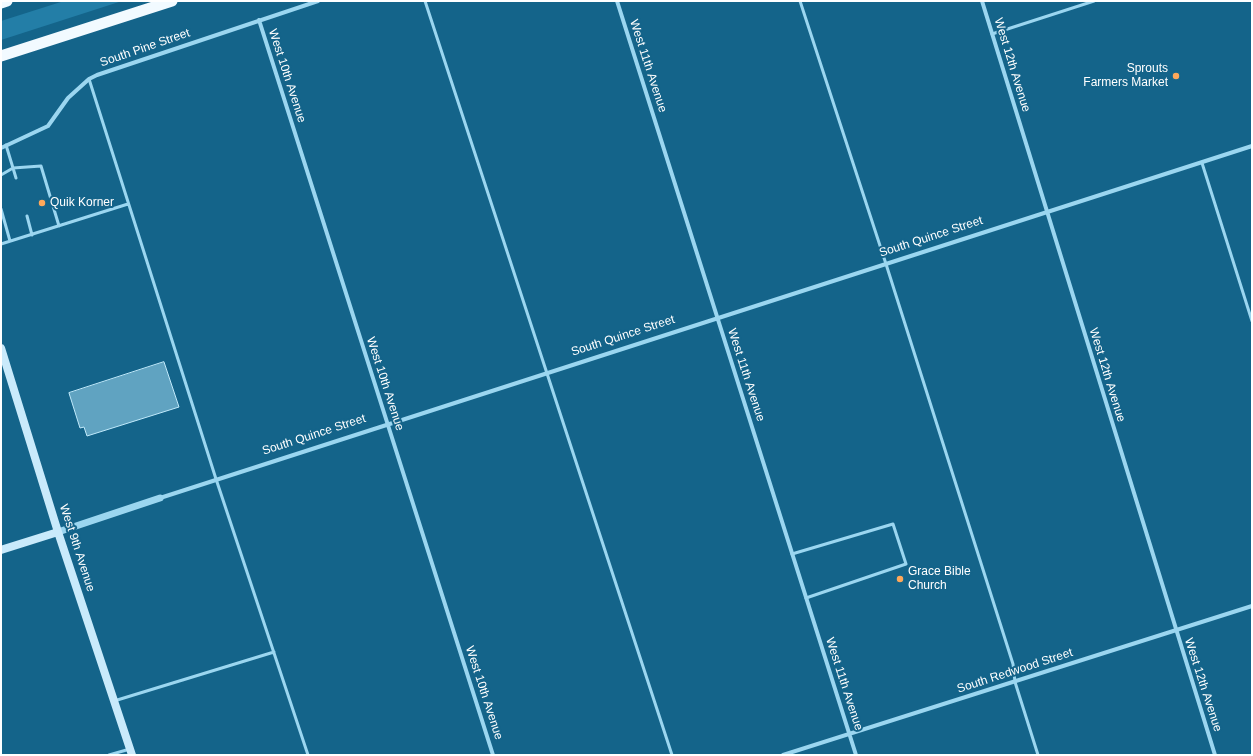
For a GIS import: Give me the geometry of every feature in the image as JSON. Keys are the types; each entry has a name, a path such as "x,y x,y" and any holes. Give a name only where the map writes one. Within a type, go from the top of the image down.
{"highway":[{"path":"1,3 7,1"},
{"path":"1,56 172,1"}],"main road":[{"name":"West 9th Avenue","path":"1,348 58,532 131,752"},
{"name":"South Quince Street","path":"1,550 58,532"}],"street":[{"name":"South Pine Street","path":"1,148 48,126 68,98 89,79 104,72 318,1"},
{"name":"West 11th Avenue","path":"617,1 856,755"},
{"name":"West 12th Avenue","path":"982,1 1175,630 1215,755"},
{"name":"West 10th Avenue","path":"259,20 493,755"},
{"name":"South Quince Street","path":"58,532 216,479 1252,146"},
{"name":"South Redwood Street","path":"783,755 1252,606"}],"lane":[{"path":"425,1 672,755"},
{"path":"800,1 886,264 1013,664 1015,682 1038,755"},
{"path":"992,34 1094,1"},
{"path":"89,79 216,479 308,755"},
{"path":"6,145 16,178"},
{"path":"1202,162 1252,321"},
{"path":"1,175 13,168 41,166 59,226"},
{"path":"1,244 128,204"},
{"path":"1,209 10,240"},
{"path":"27,216 32,235"},
{"path":"792,554 893,524 906,564 806,598"},
{"path":"114,701 274,652"},
{"path":"109,755 131,752"}],"shaded area":[{"path":"64,1 122,1 1,40 1,21"}],"building":[{"path":"164,362 179,407 87,436 84,427 80,428 69,393"}],"place":[{"name":"Sprouts Farmers Market","path":"1176,76"},
{"name":"Quik Korner","path":"42,203"},
{"name":"Grace Bible Church","path":"900,579"}]}
